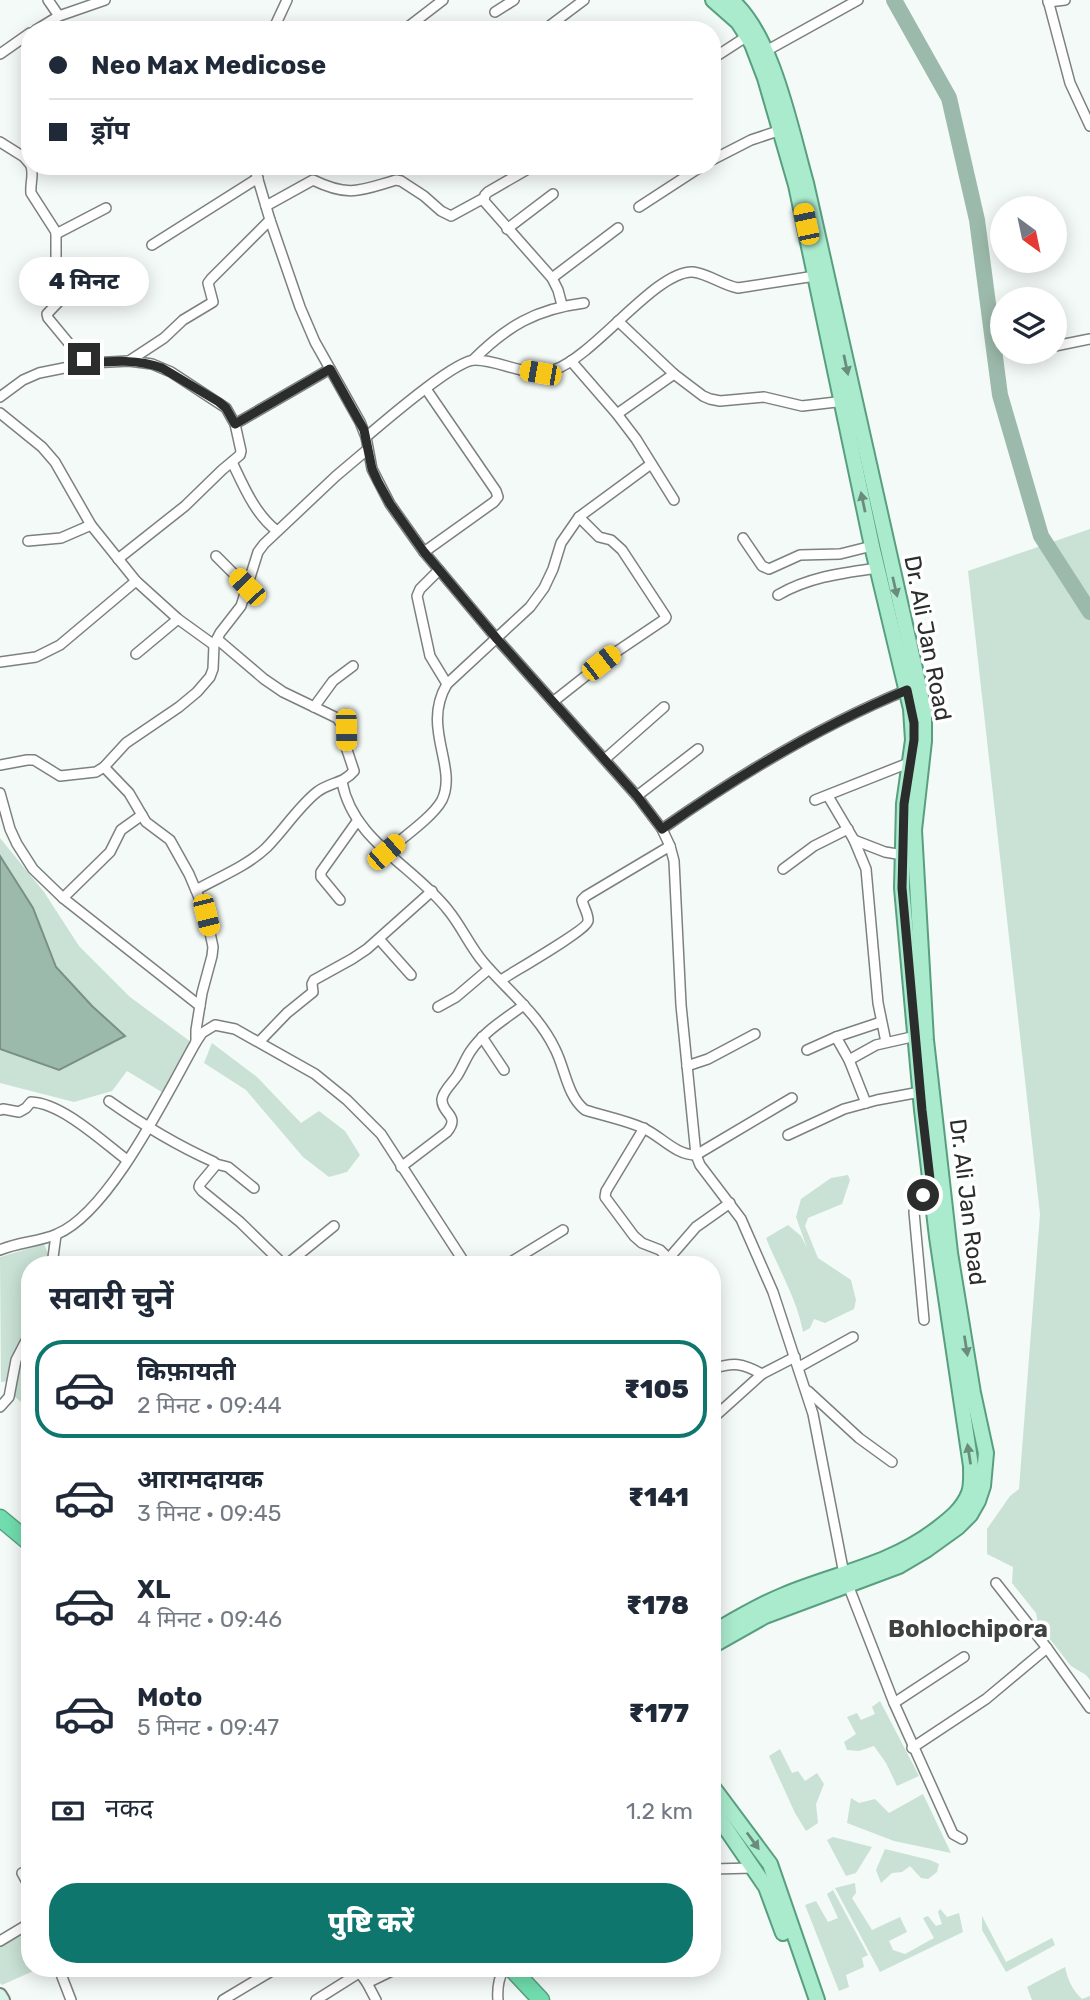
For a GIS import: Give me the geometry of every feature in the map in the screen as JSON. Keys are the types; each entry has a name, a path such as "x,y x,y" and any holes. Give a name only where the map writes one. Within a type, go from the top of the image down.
{"highway":[{"path":"0,1518 21,1536"},
{"path":"519,1977 541,2000"}],"main road":[{"name":"Dr. Ali Jan Road","path":"713,0 752,33 766,51 806,183 872,546 914,723 904,804 902,888 931,1188 971,1466 971,1491 963,1505 927,1537 846,1580 765,1616 721,1641"},
{"name":"Dr. Ali Jan Road","path":"721,1628 786,1594 899,1566 926,1550 970,1515 983,1486 986,1453 973,1393 950,1253 926,1040 914,842 925,741 924,709 814,276 801,204 761,66 752,44 752,33 743,9 731,0"},
{"path":"721,1798 770,1864 771,1884 807,2000"},
{"path":"721,1821 753,1868 771,1884 817,2000"}],"street":[{"path":"48,0 60,16"},
{"path":"51,21 105,0"},
{"path":"278,21 287,0"},
{"path":"416,21 443,0"},
{"path":"495,12 513,0"},
{"path":"556,21 584,0"},
{"path":"766,51 858,0"},
{"path":"1065,0 1048,1 1070,83 1090,126"},
{"path":"721,53 752,33"},
{"path":"0,54 21,39"},
{"path":"1078,101 1090,96"},
{"path":"721,155 751,140 780,130"},
{"path":"0,142 21,155"},
{"path":"33,175 31,192 53,224 56,234 56,260 66,292 47,314 72,347 89,363"},
{"path":"152,245 250,175"},
{"path":"258,175 270,220 300,307 360,422 378,482 390,504 424,552 497,639 637,796 662,829 670,846 674,861 680,980 696,1155 741,1219 773,1292 806,1389 846,1580 912,1748 953,1834 962,1839"},
{"path":"266,206 313,180 324,186 356,191 396,180 451,216 517,175"},
{"path":"639,207 688,175"},
{"path":"507,229 552,194"},
{"path":"484,198 485,204 552,278 562,305"},
{"path":"56,234 106,208"},
{"path":"129,361 163,338 183,320 213,302 208,283 270,220"},
{"path":"552,278 618,228"},
{"path":"473,360 540,373 555,369 595,344 630,309 683,273 702,274 738,288 814,276"},
{"path":"366,437 426,389 457,367 473,360 517,324 532,315 562,305 584,303"},
{"path":"618,321 674,374 703,396 720,401 764,397 802,406 847,401"},
{"path":"1067,344 1090,339"},
{"path":"0,397 23,380 39,373 89,363 129,361 152,364 171,372 226,408 235,424 240,455 185,506 118,559"},
{"path":"570,361 636,439 674,500"},
{"path":"235,424 330,369"},
{"path":"617,414 674,374"},
{"path":"424,552 498,497 426,389"},
{"path":"0,413 42,447 55,462 91,526 136,581 178,619 216,642 273,685 337,718 346,730 346,747 354,771 342,782 328,785 311,797 264,850 197,890"},
{"path":"0,765 34,760 61,776 96,772 104,768 126,743 197,692 214,669 216,642 241,606 258,552 277,531 368,449"},
{"path":"232,462 254,505 277,531"},
{"path":"386,852 442,800 445,774 437,715 441,694 447,684 530,607 544,588 561,542 579,517 651,464"},
{"path":"554,701 666,617 622,550 611,540 593,533 579,517"},
{"path":"28,541 61,538 91,526"},
{"path":"743,538 762,566 769,569 800,555 840,554 872,546"},
{"path":"216,556 247,587"},
{"path":"778,595 821,576 877,568"},
{"path":"439,570 420,589 417,596 430,656 447,684"},
{"path":"0,662 36,657 60,645 136,581"},
{"path":"135,654 178,619"},
{"path":"314,706 332,681 353,666"},
{"path":"662,829 802,740 855,712 907,690"},
{"path":"605,759 664,707"},
{"path":"637,796 698,749"},
{"path":"816,800 911,762"},
{"path":"104,768 129,793 151,827 170,841 197,890 206,915 213,947 211,967 200,1006 196,1042"},
{"path":"342,782 345,799 358,820 386,852 432,891 456,920 489,969 523,1005 553,1044 573,1097 585,1110 643,1128 680,1152 696,1155 792,1098"},
{"path":"0,793 10,829 24,858 33,869 63,898 200,1006"},
{"path":"828,796 855,840 868,877 881,1023 886,1042"},
{"path":"63,898 110,852 121,830 142,816"},
{"path":"340,900 321,877 321,872 358,820"},
{"path":"783,869 814,846 848,829"},
{"path":"855,840 902,855"},
{"path":"501,980 559,945 586,925 588,919 582,900 670,846"},
{"path":"260,1041 287,1013 313,992 314,980 352,959 379,939 432,891"},
{"path":"379,939 411,975"},
{"path":"438,1007 456,997 489,969"},
{"path":"401,1167 453,1125 442,1099 482,1037 523,1005"},
{"path":"807,1050 836,1037 881,1023"},
{"path":"1,1247 56,1235 75,1224 88,1212 128,1160 202,1033 215,1026 235,1029 260,1041 315,1074 347,1100 381,1134 460,1256"},
{"path":"687,1066 708,1059 755,1034"},
{"path":"849,1060 858,1053 886,1042 916,1036"},
{"path":"482,1037 504,1070"},
{"path":"836,1037 849,1060 866,1103"},
{"path":"788,1135 828,1115 866,1103 920,1092"},
{"path":"108,1101 182,1148 215,1164 228,1167 254,1188"},
{"path":"0,1110 19,1112 31,1102 54,1109 128,1160"},
{"path":"643,1128 605,1197 634,1236 642,1243 660,1250 663,1256"},
{"path":"215,1164 200,1184 202,1191 276,1256"},
{"path":"924,1320 915,1212 917,1202 931,1188"},
{"path":"671,1256 696,1227 730,1203"},
{"path":"296,1256 334,1226"},
{"path":"521,1256 563,1230"},
{"path":"53,1256 56,1235"},
{"path":"721,1411 762,1374 853,1337"},
{"path":"0,1407 9,1397 16,1360 21,1350"},
{"path":"721,1366 740,1364 762,1374"},
{"path":"806,1389 859,1438 892,1462"},
{"path":"996,1583 1048,1648 1090,1708"},
{"path":"912,1748 986,1699 1048,1648"},
{"path":"894,1703 964,1657"},
{"path":"721,1869 753,1868"},
{"path":"0,1941 21,1928"},
{"path":"62,1977 71,2000"},
{"path":"223,2000 262,1977"},
{"path":"316,2000 349,1977"},
{"path":"362,1977 376,2000"},
{"path":"367,1983 379,1977"},
{"path":"498,2000 500,1977"},
{"path":"0,1996 3,2000"}],"shaded area":[{"path":"1090,529 1090,1680 1071,1666 1038,1624 1036,1613 1012,1583 1013,1567 987,1554 987,1529 1010,1496 1019,1489 1040,1214 968,571"},
{"path":"0,838 44,892 79,946 130,997 191,1042 165,1094 127,1071 112,1091 74,1102 0,1083"},
{"path":"0,856 33,908 56,967 92,1006 125,1036 59,1070 0,1049"},
{"path":"212,1043 257,1077 301,1123 319,1111 345,1131 360,1155 347,1172 329,1177 303,1157 246,1090 204,1063"},
{"path":"848,1175 850,1180 842,1204 808,1218 805,1226 818,1258 851,1280 856,1300 854,1309 825,1323 814,1319 810,1328 803,1332 792,1296 766,1238 788,1225 801,1236 807,1248 796,1217 801,1199 831,1178"},
{"path":"44,1244 49,1256 21,1256 21,1343 17,1349 11,1381 1,1382 0,1257"},
{"path":"21,1362 21,1402 14,1396"},
{"path":"880,1701 919,1776 897,1786 874,1746 859,1751 847,1750 844,1742 856,1734 847,1717 857,1713 861,1720 875,1714 872,1707"},
{"path":"780,1749 792,1773 798,1771 805,1781 817,1773 824,1784 816,1804 818,1823 806,1831 769,1756"},
{"path":"923,1794 951,1853 894,1841 847,1823 851,1798 859,1803 875,1799 889,1813"},
{"path":"833,1837 872,1847 856,1873 846,1876 827,1840"},
{"path":"885,1849 930,1860 939,1864 937,1872 928,1879 921,1878 910,1866 902,1872 892,1873 881,1883 876,1870"},
{"path":"855,1883 856,1893 852,1898 872,1930 900,1917 907,1932 889,1941 893,1950 905,1954 934,1938 923,1918 928,1916 936,1926 942,1924 938,1912 940,1909 947,1917 959,1913 963,1932 880,1972 835,1888"},
{"path":"833,1890 868,1955 862,1958 864,1967 846,1975 849,1987 839,1991 805,1905 816,1901 828,1922 838,1918 827,1894"},
{"path":"982,1916 1006,1962 1052,1938 1055,1945 1006,1972 982,1930"},
{"path":"21,1932 21,1977 2,1985 0,1983 0,1945"},
{"path":"1065,1967 1076,1992 1082,1999 1090,1996 1090,2000 1032,2000 1027,1987"}],"waterway":[{"path":"894,0 949,98 977,220 1000,395 1041,536 1090,612"}],"district":[{"name":"Bohlochipora","path":"968,1629"}],"route":[{"path":"84,359 89,363 129,361 162,368 219,402 226,408 235,424 330,369 364,430 372,469 378,482 424,552 497,639 637,796 662,829 802,740 907,690 914,723 914,740 904,804 902,888 931,1188 923,1195"}]}
